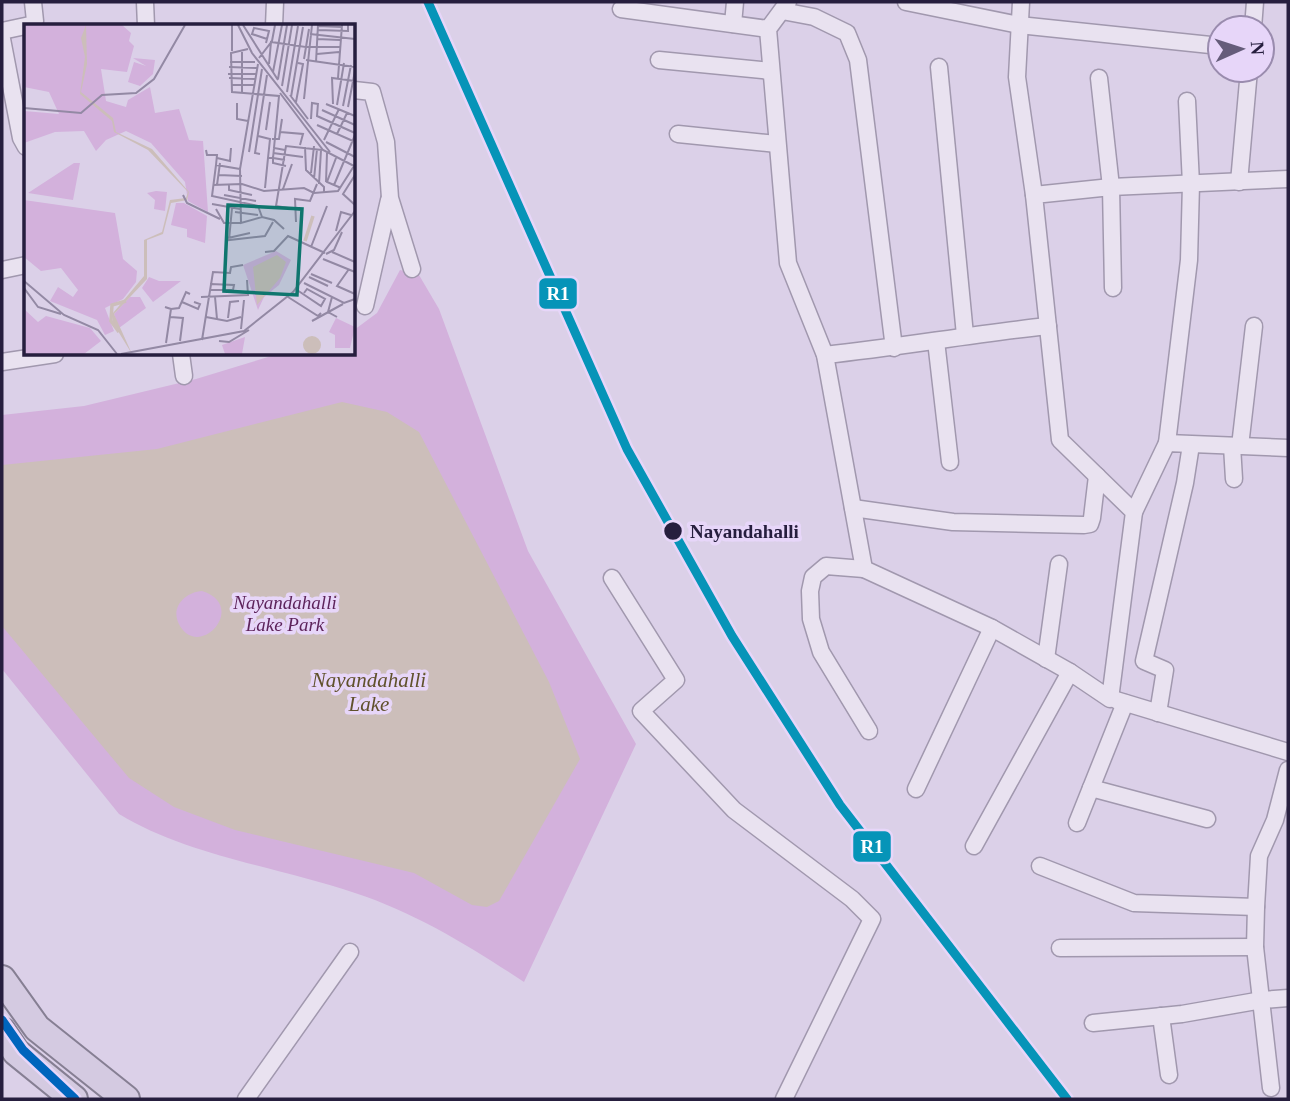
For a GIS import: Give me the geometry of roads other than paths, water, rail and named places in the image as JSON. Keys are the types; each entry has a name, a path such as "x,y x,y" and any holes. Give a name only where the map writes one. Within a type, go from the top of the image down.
{"highway":[{"path":"2,979 37,1028 126,1099"},
{"path":"4,1039 71,1098"}],"street":[{"path":"32,24 36,21 33,2"},
{"path":"145,2 146,24"},
{"path":"274,24 275,2"},
{"path":"733,24 735,2"},
{"path":"906,2 1019,25 1206,45"},
{"path":"1021,2 1017,77 1034,195 1060,440 1134,512"},
{"path":"864,569 825,355 788,263 768,29 785,6 847,33 858,60 894,348"},
{"path":"628,7 681,9 733,24 768,29"},
{"path":"2,31 24,26"},
{"path":"2,38 20,138 24,145"},
{"path":"659,60 771,71"},
{"path":"939,67 965,335"},
{"path":"1099,78 1111,187 1112,288"},
{"path":"1239,182 1248,84"},
{"path":"355,90 372,92 386,142 390,198 412,269"},
{"path":"1077,823 1091,788 1118,701 1134,512 1167,443 1189,260 1191,184 1187,101"},
{"path":"678,134 777,145"},
{"path":"1034,195 1111,187 1288,180"},
{"path":"365,306 390,198"},
{"path":"2,270 24,265"},
{"path":"825,355 1048,326"},
{"path":"1234,479 1236,446 1254,326"},
{"path":"936,341 950,462"},
{"path":"2,362 48,355"},
{"path":"181,355 184,376"},
{"path":"1167,443 1288,448"},
{"path":"1157,713 1165,670 1144,661 1185,483 1191,445"},
{"path":"853,508 953,523 1084,525 1090,524 1092,518 1097,476"},
{"path":"1046,659 1059,564"},
{"path":"869,731 821,652 811,619 810,591 813,577 826,566 864,569 992,628 1118,701 1288,752"},
{"path":"612,578 676,680 641,711 734,810 852,899 872,919 784,1099"},
{"path":"916,789 992,628"},
{"path":"974,846 1070,672"},
{"path":"1271,1088 1255,947 1256,907 1259,856 1275,820 1288,770"},
{"path":"1091,788 1207,819"},
{"path":"1040,866 1133,904 1256,907"},
{"path":"1060,948 1255,947"},
{"path":"246,1099 350,952"},
{"path":"1093,1023 1288,998"},
{"path":"1161,1016 1169,1075"}],"water":[{"name":"Nayandahalli Lake","path":"342,402 387,412 419,432 549,682 580,759 499,901 487,907 472,905 414,873 235,830 174,807 129,778 2,626 2,465 157,449","holes":["202,591 215,598 221,607 221,617 216,627 199,637 189,635 177,619 180,602 190,594"]}],"place":[{"name":"Nayandahalli","path":"673,531"}],"park label":[{"name":"Nayandahalli Lake Park","path":"285,613"}]}
